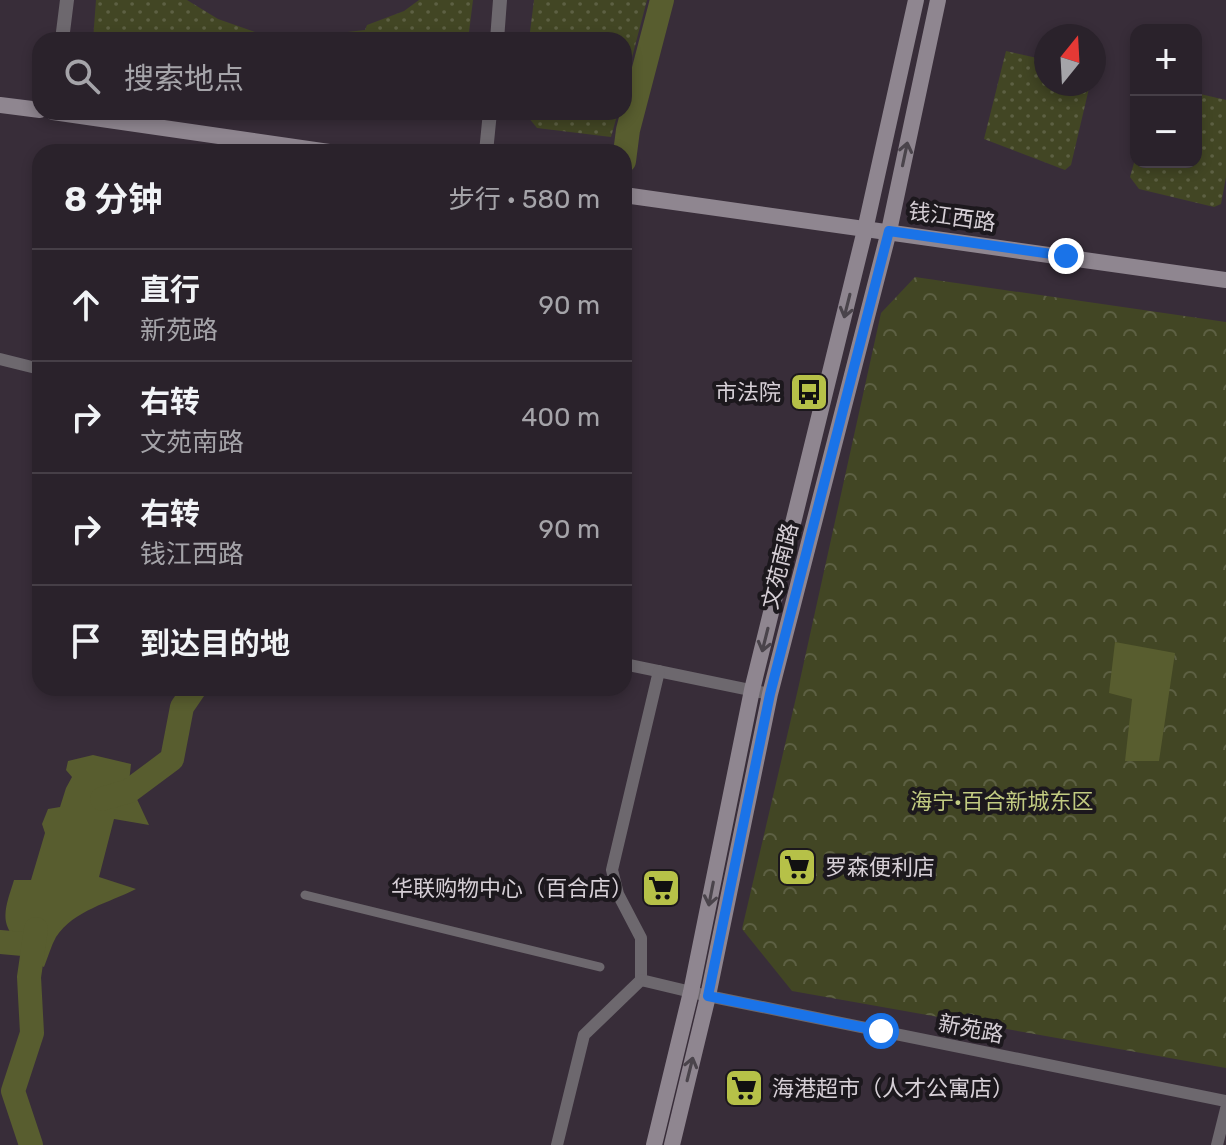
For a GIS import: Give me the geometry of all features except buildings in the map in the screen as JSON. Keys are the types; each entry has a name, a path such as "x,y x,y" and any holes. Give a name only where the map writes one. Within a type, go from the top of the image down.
{"main road":[{"name":"文苑南路","path":"654,1145 691,992 752,690 865,230 916,0"},
{"name":"文苑南路","path":"672,1145 708,996 770,694 889,231 938,0"},
{"path":"0,105 32,109"},
{"path":"108,120 274,144"},
{"name":"钱江西路","path":"632,196 1226,280"}],"street":[{"path":"63,32 67,0"},
{"path":"498,32 500,0"},
{"path":"487,144 489,120"},
{"path":"0,359 32,367"},
{"path":"632,666 770,694"},
{"path":"557,1145 584,1035 641,980 641,938 618,894 612,870 659,671"},
{"path":"305,895 600,967"},
{"name":"新苑路","path":"641,980 1226,1101"},
{"path":"1217,1145 1226,1109"}],"green space":[{"path":"96,0 187,0 218,19 255,32 94,32"},
{"path":"419,0 473,0 469,32 347,32 365,30 367,25 404,11"},
{"path":"534,0 647,0 632,57 632,32 530,32"},
{"path":"1006,51 1034,57 1034,96 1087,96 1071,165 1065,170 984,139"},
{"path":"1202,94 1226,100 1226,177 1221,204 1214,207 1139,189 1130,177 1133,168 1202,168"},
{"path":"530,120 616,120 611,137 537,128"},
{"name":"海宁·百合新城东区","path":"915,277 1226,322 1226,1068 792,991 742,929 881,313"}],"shaded area":[{"path":"1115,642 1175,653 1159,761 1125,761 1132,699 1109,693"},
{"path":"93,755 131,764 129,782 149,825 114,819 99,877 136,889 72,920 56,937 44,967 24,958 6,922 7,904 14,880 31,880 45,833 42,824 48,809 60,807 72,777 66,770 68,761"}],"waterway":[{"path":"632,115 662,0"},
{"path":"626,144 631,120"},
{"path":"102,799 129,791 172,759 182,707 190,696"},
{"path":"31,1145 13,1091 32,1033 29,977 36,929"},
{"path":"0,942 34,945"}],"place":[{"name":"市法院","path":"809,392"},
{"name":"罗森便利店","path":"797,867"},
{"name":"华联购物中心（百合店）","path":"661,888"},
{"name":"海港超市（人才公寓店）","path":"744,1088"}],"route":[{"path":"881,1031 708,996 770,694 889,231 1066,256"}]}
